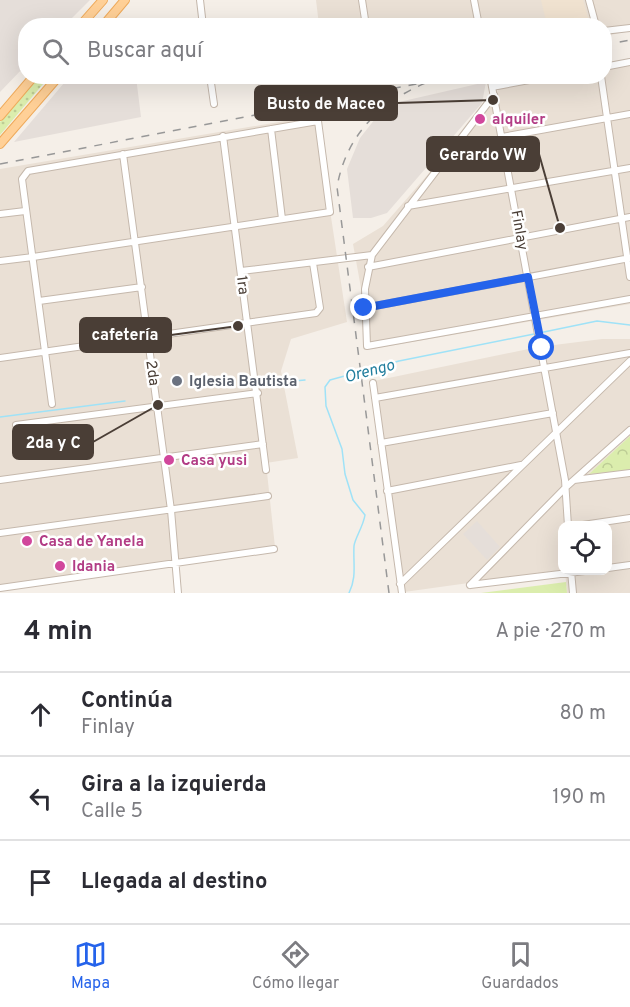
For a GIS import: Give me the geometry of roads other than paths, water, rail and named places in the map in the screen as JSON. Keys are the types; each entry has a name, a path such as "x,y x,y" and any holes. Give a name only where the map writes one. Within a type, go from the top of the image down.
{"main road":[{"path":"87,18 102,0"},
{"path":"110,18 125,0"},
{"path":"0,116 27,84"},
{"path":"0,144 52,84"}],"street":[{"path":"200,0 202,18"},
{"path":"362,0 365,18"},
{"path":"474,0 477,18"},
{"path":"589,0 594,18"},
{"path":"612,31 630,28"},
{"path":"612,65 630,62"},
{"path":"211,84 214,104"},
{"name":"Finlay","path":"491,84 566,483 568,521"},
{"path":"492,87 508,84"},
{"path":"602,84 615,171 626,218 630,277"},
{"path":"494,96 407,206 372,255 368,267 364,308 367,346 630,298"},
{"path":"502,137 630,114"},
{"path":"0,261 33,257 135,242 330,212 318,121 28,171 22,179 25,210 33,257 52,404"},
{"path":"271,129 282,219"},
{"name":"1ra","path":"223,136 258,393 266,470"},
{"name":"2da","path":"123,154 171,510 178,593"},
{"path":"407,206 630,168"},
{"path":"0,214 25,210"},
{"path":"368,267 626,218"},
{"path":"241,271 372,255"},
{"path":"364,308 629,259"},
{"path":"0,358 319,312 314,263"},
{"path":"39,301 142,287"},
{"path":"375,398 630,353"},
{"path":"400,584 630,361"},
{"path":"373,383 402,593"},
{"path":"16,425 258,393"},
{"path":"381,443 553,413"},
{"path":"573,480 630,430"},
{"path":"0,480 263,444"},
{"path":"387,491 522,465"},
{"path":"558,574 470,585 566,483 573,480 630,473"},
{"path":"0,533 268,496"},
{"path":"607,521 630,518"},
{"path":"0,588 274,549"},
{"path":"612,567 630,565"},
{"path":"572,575 573,593"}],"waterway":[{"name":"Orengo","path":"539,333 597,321 630,325"},
{"name":"Orengo","path":"349,593 354,576 354,546 365,515 353,500 345,474 342,449 326,406 325,387 330,380 399,361 534,334"},
{"path":"261,384 305,380"},
{"path":"0,417 125,401"}],"railway":[{"path":"612,43 630,40"},
{"path":"0,164 416,84"},
{"path":"389,593 337,187 348,151 368,122 395,99 424,84"}],"place":[{"name":"Busto de Maceo","path":"493,100"},
{"name":"alquiler","path":"480,119"},
{"name":"Gerardo VW","path":"560,228"},
{"name":"cafetería","path":"238,326"},
{"name":"Iglesia Bautista","path":"177,381"},
{"name":"2da y C","path":"158,405"},
{"name":"Casa yusi","path":"169,460"},
{"name":"Casa de Yanela","path":"27,541"},
{"name":"Idania","path":"60,566"}]}
